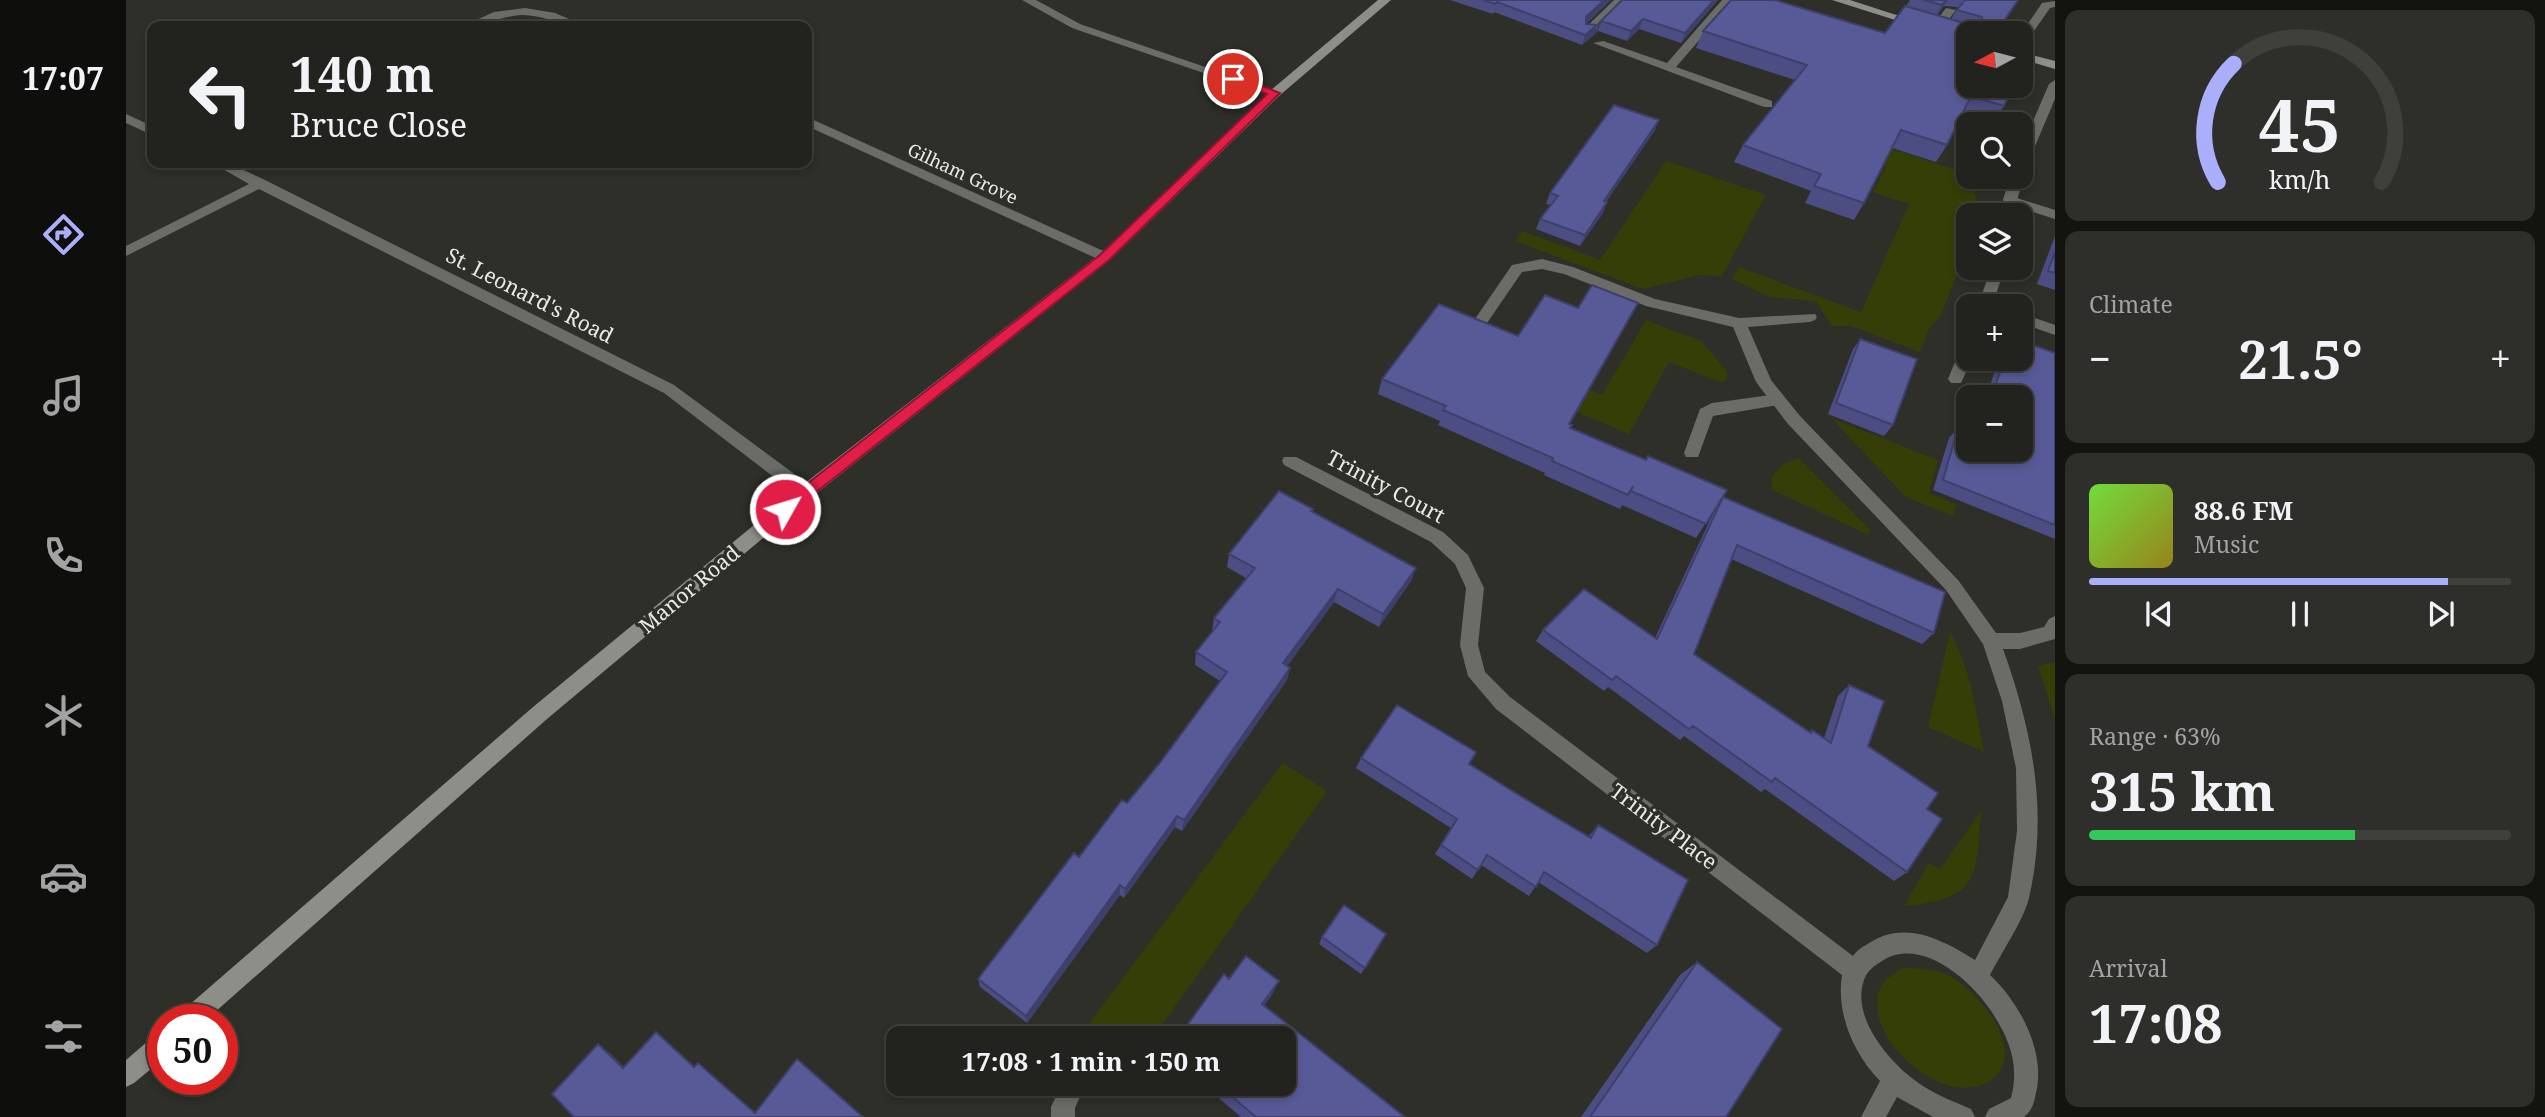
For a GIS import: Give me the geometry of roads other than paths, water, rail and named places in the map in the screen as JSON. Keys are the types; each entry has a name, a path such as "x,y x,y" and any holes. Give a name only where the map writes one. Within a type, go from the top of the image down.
{"main road":[{"name":"Manor Road","path":"206,1004 540,713 806,492 1105,257 1275,93 1385,0"},
{"path":"1838,0 1942,31"},
{"path":"2034,59 2055,65"},
{"path":"126,1075 147,1057"}],"street":[{"path":"1028,0 1076,26 1275,93"},
{"path":"1588,31 1620,0"},
{"path":"1669,68 1728,0"},
{"path":"2034,23 2046,5 2055,4"},
{"path":"1942,31 1950,9"},
{"path":"484,21 515,11 546,12 568,21"},
{"path":"1599,43 1768,104"},
{"path":"2033,136 2055,84"},
{"path":"126,118 147,128"},
{"name":"Gilham Grove","path":"812,123 1105,257"},
{"name":"St. Leonard's Road","path":"228,168 669,389 806,492"},
{"path":"126,252 260,183"},
{"path":"2011,203 2013,189"},
{"path":"2010,200 2055,215"},
{"path":"1482,319 1517,268 1542,264 1568,270 1651,303 1739,323 1810,317"},
{"path":"2033,322 2055,330"},
{"path":"1739,323 1764,382 1778,400 1794,420 1952,584 1991,641 2012,701 2026,768 2027,831 2018,899 1980,972"},
{"path":"1956,379 1959,371"},
{"path":"1692,453 1706,413 1712,409 1778,400"},
{"name":"Trinity Court","path":"1290,461 1437,537 1462,560 1475,588 1469,645 1477,676"},
{"path":"1991,641 2030,639 2050,633 2055,624"},
{"name":"Trinity Place","path":"1477,676 1503,703 1855,971"},
{"path":"1963,1117 1932,1106 1894,1079 1874,1057 1857,1026 1850,997 1855,971 1870,953 1892,943 1920,943 1950,953 1980,972 2007,997 2026,1027 2036,1058 2034,1085 2020,1106 1997,1117"},
{"path":"1873,1117 1894,1079"},
{"path":"1063,1117 1063,1107 1068,1096"}]}
